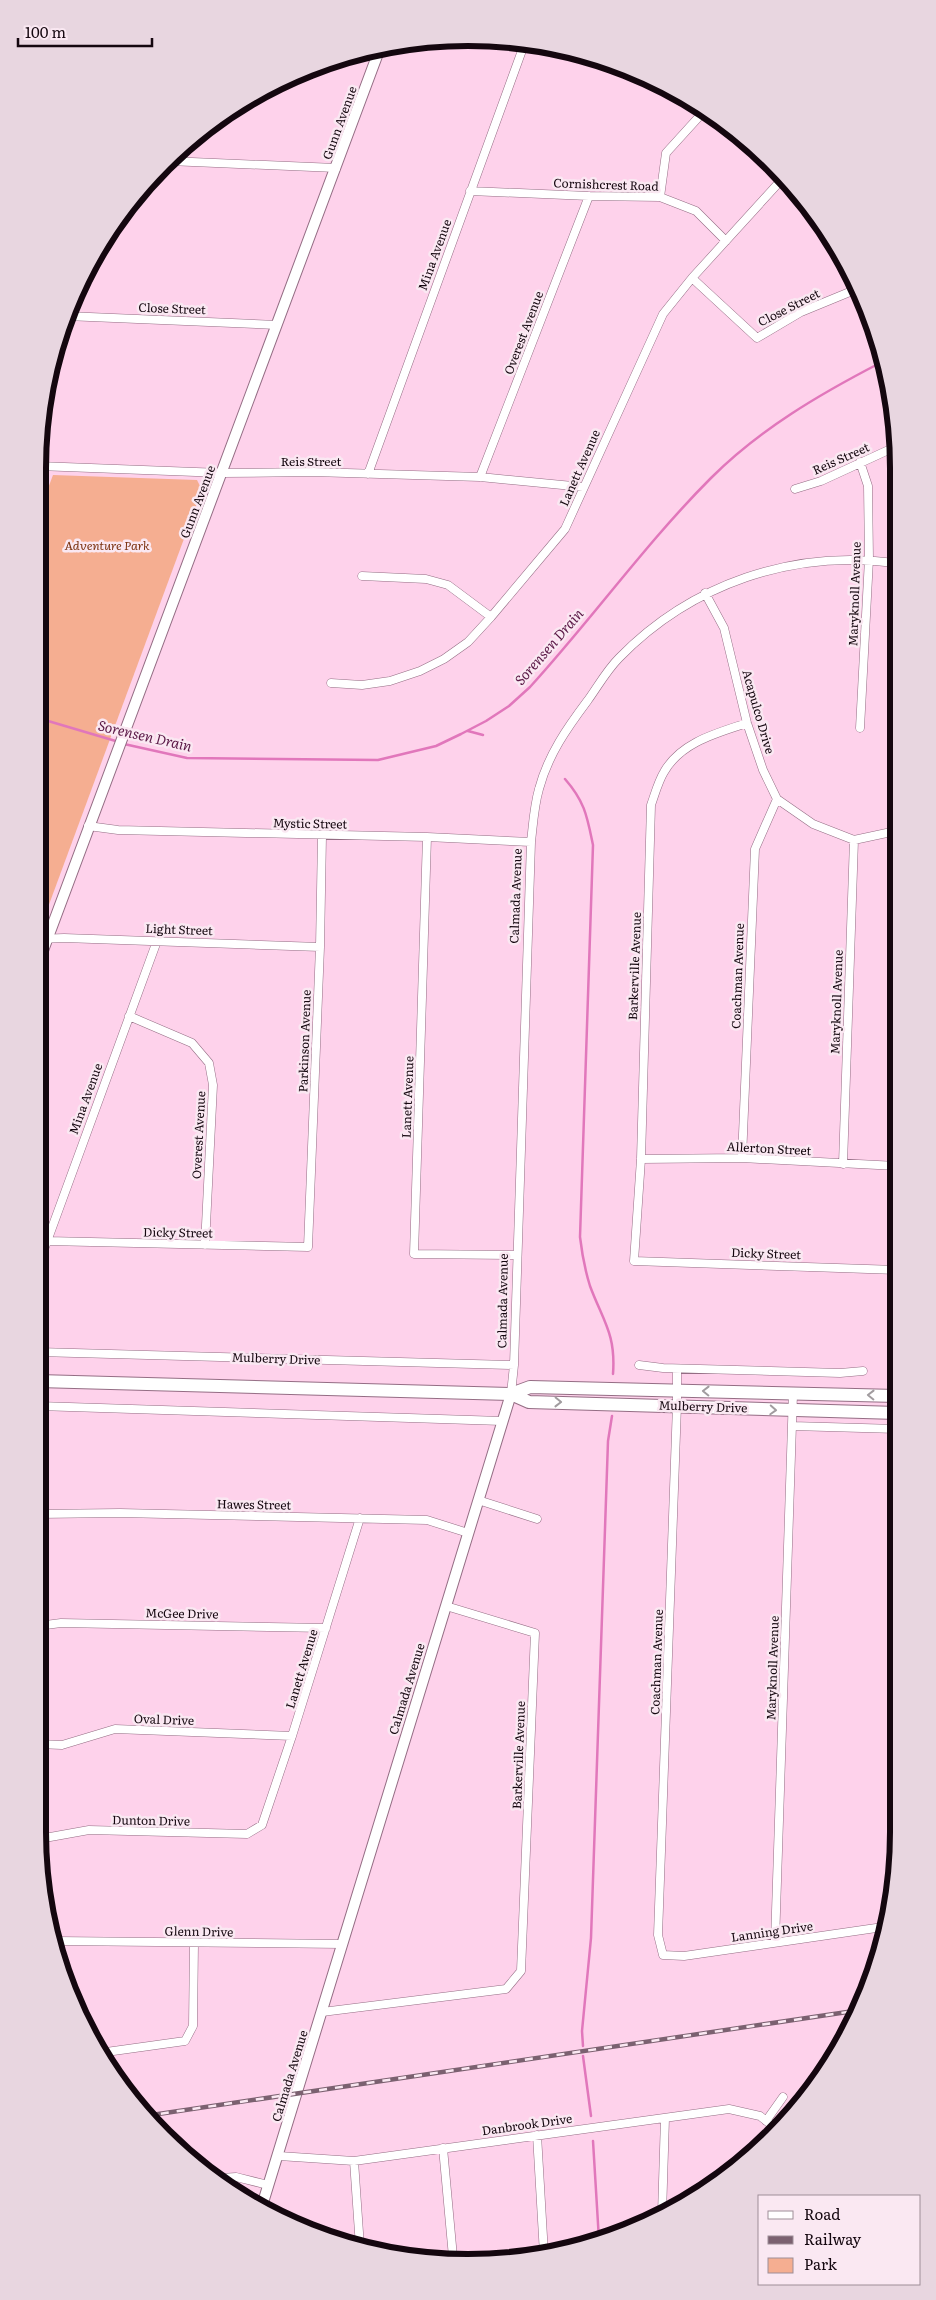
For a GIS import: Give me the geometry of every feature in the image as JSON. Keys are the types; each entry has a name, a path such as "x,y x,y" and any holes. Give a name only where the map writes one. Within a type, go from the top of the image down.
{"main road":[{"name":"Mulberry Drive","path":"46,1381 511,1394 530,1388 890,1396"},
{"name":"Mulberry Drive","path":"511,1394 529,1402 677,1405 890,1414"}],"street":[{"name":"Mina Avenue","path":"368,474 522,50"},
{"name":"Gunn Avenue","path":"46,929 124,734 377,56"},
{"path":"660,197 666,154 700,116"},
{"path":"179,161 336,168"},
{"name":"Lanett Avenue","path":"331,683 362,685 390,680 420,671 444,659 468,642 491,617 565,529 663,314 692,278 778,183"},
{"name":"Cornishcrest Road","path":"470,191 660,197 696,211 726,240"},
{"name":"Overest Avenue","path":"480,477 589,196"},
{"name":"Close Street","path":"692,278 757,338 802,312 851,291"},
{"name":"Close Street","path":"75,316 276,325"},
{"name":"Reis Street","path":"795,489 821,481 889,449"},
{"name":"Maryknoll Avenue","path":"860,462 868,486 869,560 860,728"},
{"name":"Reis Street","path":"46,466 222,473 480,477 583,487"},
{"name":"Calmada Avenue","path":"263,2201 279,2156 511,1394 514,1365 516,1255 531,842 539,789 558,740 618,658 666,618 705,593 755,574 809,562 869,560 890,562"},
{"path":"362,576 426,579 448,585 491,617"},
{"name":"Acapulco Drive","path":"705,593 724,628 746,723 763,770 778,799 812,824 854,840"},
{"name":"Barkerville Avenue","path":"634,1261 641,1158 651,805 664,772 681,752 702,739 746,723"},
{"name":"Coachman Avenue","path":"742,1158 755,849 778,799"},
{"name":"Mystic Street","path":"88,826 118,830 427,837 531,842"},
{"path":"854,840 890,831"},
{"name":"Parkinson Avenue","path":"308,1247 320,947 322,836"},
{"name":"Lanett Avenue","path":"427,837 414,1254 516,1255"},
{"name":"Maryknoll Avenue","path":"843,1164 854,840"},
{"name":"Light Street","path":"46,939 320,947"},
{"name":"Mina Avenue","path":"47,1241 157,941"},
{"name":"Overest Avenue","path":"128,1016 192,1043 209,1063 213,1086 205,1245"},
{"name":"Allerton Street","path":"641,1158 742,1158 890,1166"},
{"name":"Dicky Street","path":"47,1241 308,1247"},
{"name":"Dicky Street","path":"634,1261 890,1270"},
{"name":"Mulberry Drive","path":"46,1352 514,1365"},
{"path":"639,1365 677,1369 863,1372"},
{"name":"Coachman Avenue","path":"663,1955 658,1935 678,1391 677,1369"},
{"name":"Maryknoll Avenue","path":"775,1942 794,1394"},
{"path":"46,1406 502,1421"},
{"path":"792,1426 890,1429"},
{"path":"478,1500 537,1519"},
{"name":"Hawes Street","path":"46,1514 120,1513 427,1520 468,1533"},
{"name":"Lanett Avenue","path":"262,1825 292,1736 360,1518"},
{"name":"Barkerville Avenue","path":"322,2012 506,1989 521,1971 535,1633 446,1606"},
{"name":"McGee Drive","path":"46,1625 61,1623 326,1628"},
{"name":"Oval Drive","path":"46,1744 62,1745 115,1730 292,1736"},
{"name":"Dunton Drive","path":"46,1838 89,1830 247,1834 262,1825"},
{"name":"Lanning Drive","path":"663,1955 684,1956 878,1928"},
{"name":"Glenn Drive","path":"61,1941 342,1944"},
{"path":"108,2052 185,2041 193,2026 194,1943"},
{"path":"766,2121 783,2097"},
{"name":"Danbrook Drive","path":"279,2156 354,2160 729,2109 760,2116 771,2125"},
{"path":"662,2206 665,2118"},
{"path":"537,2135 544,2247"},
{"path":"444,2148 453,2253"},
{"path":"354,2160 359,2239"},
{"path":"226,2177 236,2176 268,2185"}],"green space":[{"name":"Adventure Park","path":"53,475 197,480 202,490 46,911 46,494"}],"waterway":[{"name":"Sorensen Drain","path":"124,744 187,758 378,760 436,746 461,734 509,706 530,687 664,529 730,460 791,414 877,365"},
{"name":"Sorensen Drain","path":"46,720 119,742"},
{"path":"468,731 483,735"},
{"path":"565,779 581,802 593,845 580,1237 590,1286 608,1328 612,1348 613,1374"},
{"path":"583,2046 582,2031 591,1938 608,1441 612,1416"},
{"path":"583,2056 591,2116"},
{"path":"593,2141 599,2233"}],"railway":[{"path":"155,2114 849,2012"}]}
